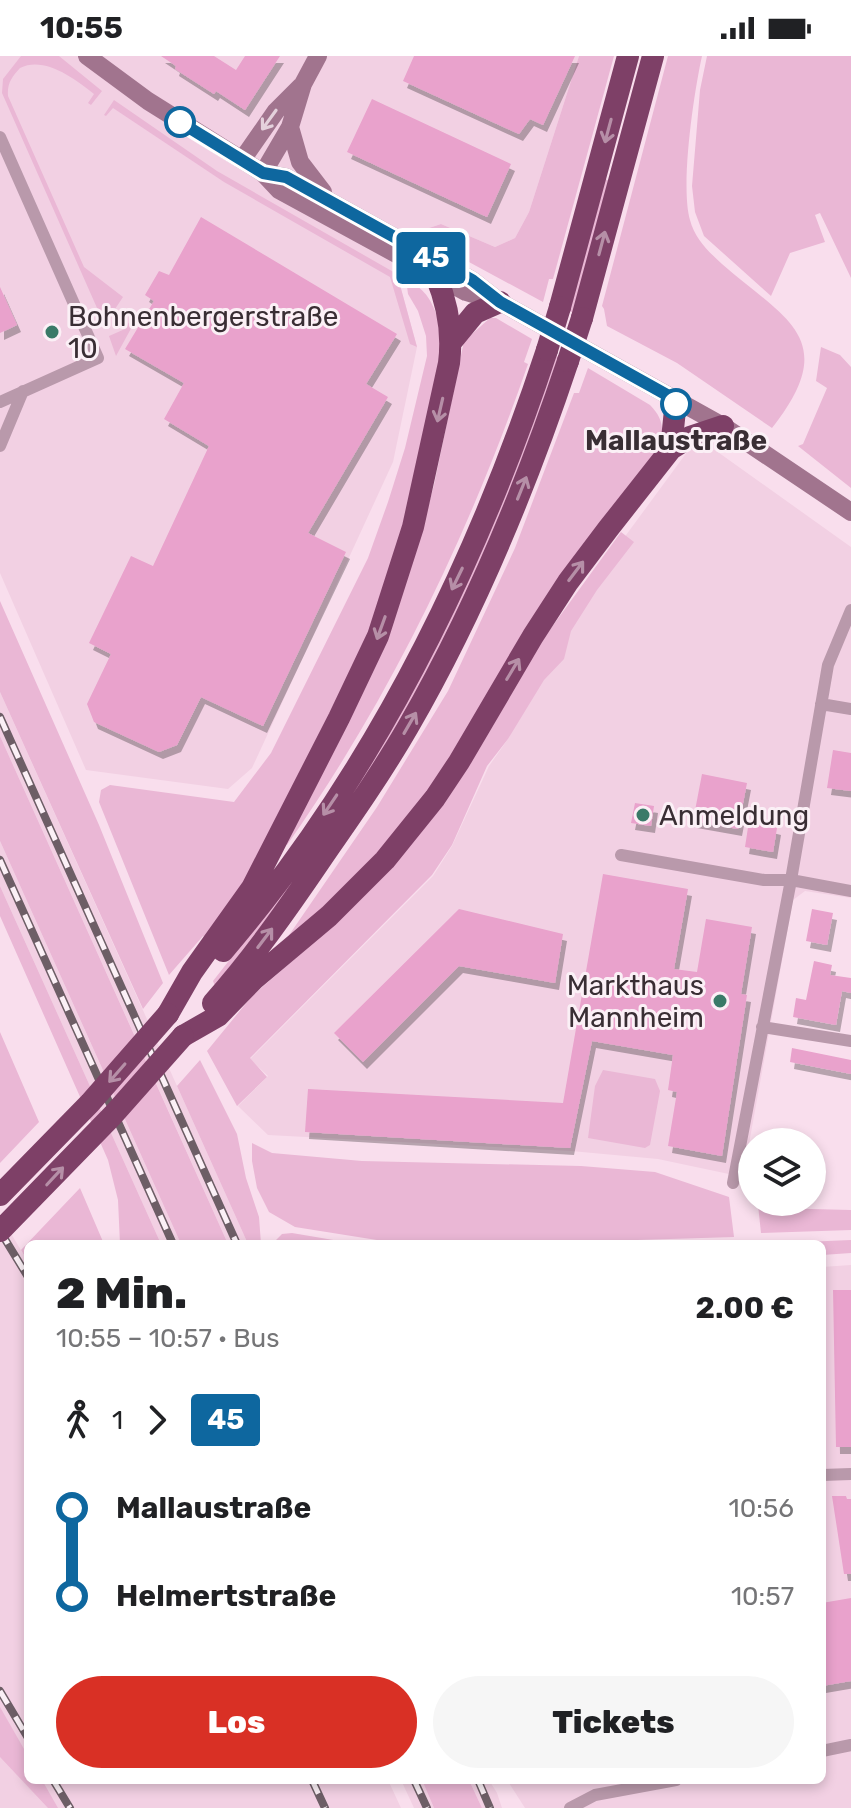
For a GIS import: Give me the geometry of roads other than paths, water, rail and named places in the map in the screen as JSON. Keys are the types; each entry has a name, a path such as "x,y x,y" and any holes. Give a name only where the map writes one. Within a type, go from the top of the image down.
{"highway":[{"path":"201,968 299,853 396,698 439,616 484,519 547,350 628,56"},
{"path":"220,1006 365,796 408,728 486,574 528,474 582,318 653,56"},
{"path":"0,1195 90,1103 168,1014 201,968 252,888 378,636 413,527 444,393 452,341 446,302 436,276"},
{"path":"452,341 475,313 500,302"},
{"path":"671,449 676,400"},
{"path":"0,1231 113,1115 183,1036 364,883 398,845 459,762 568,582 671,449 690,437 723,426"}],"street":[{"path":"87,56 148,101 263,173 279,190 466,292 500,302"},
{"path":"263,173 290,127 303,84 318,56"},
{"path":"242,160 276,111 303,84"},
{"path":"290,127 305,171 333,204"},
{"path":"0,137 98,358 0,402"},
{"path":"263,173 286,177 472,280 500,302 723,426 851,512"},
{"path":"0,446 23,391"},
{"path":"733,1183 828,665 851,610"},
{"path":"821,704 851,709"},
{"path":"621,855 764,880 791,880 851,891"},
{"path":"762,1027 851,1041"},
{"path":"826,1475 851,1474"},
{"path":"826,1750 851,1745"},
{"path":"570,1808 595,1795 654,1784"}],"railway":[{"path":"0,717 235,1240"},
{"path":"0,860 171,1240"},
{"path":"0,1231 24,1270"},
{"path":"0,1691 24,1731"},
{"path":"55,1784 70,1808"},
{"path":"314,1784 325,1808"},
{"path":"416,1784 427,1808"},
{"path":"480,1784 490,1808"}],"place":[{"name":"Bohnenbergerstraße 10","path":"52,332"},
{"name":"Mallaustraße","path":"676,404"},
{"name":"Anmeldung","path":"643,815"},
{"name":"Markthaus Mannheim","path":"720,1001"}]}
